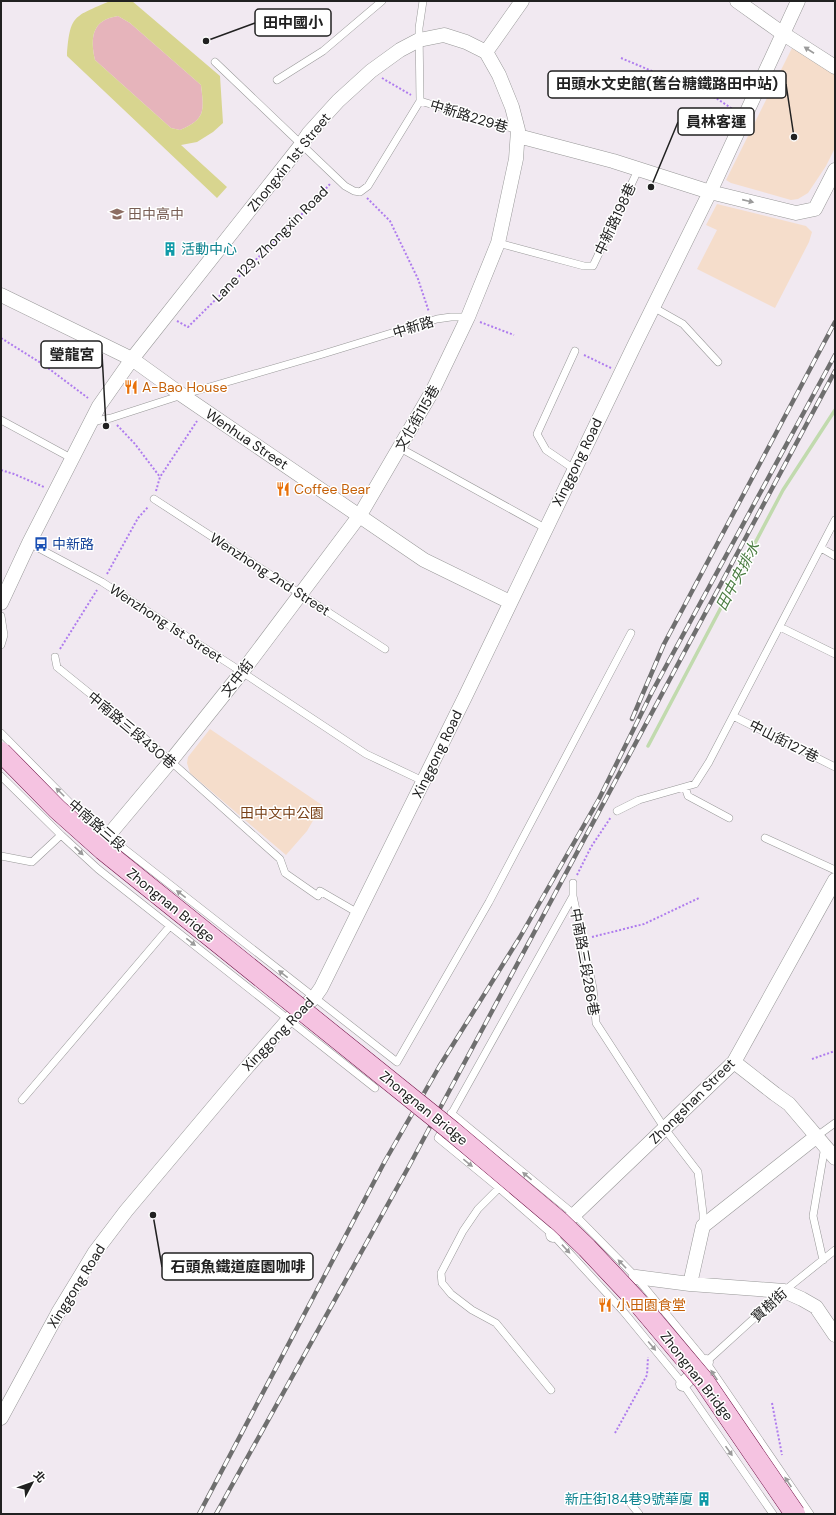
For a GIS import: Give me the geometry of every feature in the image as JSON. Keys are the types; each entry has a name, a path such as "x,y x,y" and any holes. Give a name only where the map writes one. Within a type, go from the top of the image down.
{"main road":[{"name":"Zhongnan Bridge","path":"1,752 57,809 103,850 452,1131 571,1233 634,1298 704,1381 795,1514"}],"street":[{"path":"468,317 498,243 516,159 518,133 512,107 499,74 486,52 522,1"},
{"path":"737,1 782,33 835,67"},
{"name":"Xinggong Road","path":"1,1418 58,1313 95,1252 126,1211 242,1073 289,1019 314,998 321,988 710,192 798,1"},
{"name":"Zhongxin 1st Street","path":"132,359 309,133 371,71 400,50 419,40 444,35 466,42 486,52"},
{"path":"518,133 710,192 796,213 815,209 835,170"},
{"name":"Wenhua Street","path":"1,294 132,359 182,395 424,560 510,602"},
{"name":"文化街115巷","path":"360,516 433,390 468,317"},
{"path":"1,603 71,458 99,406 132,359"},
{"name":"文中街","path":"108,836 242,672 360,516"},
{"name":"Zhongshan Street","path":"553,1235 734,1062 835,880"},
{"path":"734,1062 789,1104 835,1158"},
{"path":"703,1226 821,1141"},
{"name":"中南路三段286巷","path":"690,1284 703,1226"},
{"path":"636,1277 690,1284 784,1291 816,1307 835,1335"},
{"path":"683,1384 706,1362"}],"lane":[{"path":"277,80 323,51 382,1"},
{"path":"336,177 345,186 354,191 360,192 368,186 420,101 419,28 423,1"},
{"name":"Lane 129, Zhongxin Road","path":"215,62 336,177"},
{"name":"中新路229巷","path":"420,101 518,133"},
{"name":"中新路198巷","path":"498,243 584,266 593,266 638,170"},
{"path":"653,307 683,324 718,362"},
{"name":"中新路","path":"91,422 111,418 182,395 432,322 437,319 468,317"},
{"path":"574,469 546,450 537,434 575,351"},
{"path":"1,420 71,458"},
{"path":"400,448 545,528"},
{"name":"Wenzhong 2nd Street","path":"154,499 385,649"},
{"path":"617,811 639,800 695,784 709,762 835,520"},
{"name":"Wenzhong 1st Street","path":"29,543 102,582 366,754 423,781"},
{"path":"821,548 835,556"},
{"path":"1,616 4,635 1,645"},
{"path":"780,627 835,654"},
{"name":"中南路三段","path":"1,732 82,815 397,1062 489,902 630,633"},
{"name":"中南路三段430巷","path":"55,657 57,667 140,734 280,859 285,873 318,896 320,891 358,913"},
{"name":"中山街127巷","path":"733,716 835,767"},
{"path":"1,776 98,869 376,1088"},
{"path":"685,787 688,796 729,818"},
{"path":"1,856 32,862 61,834"},
{"path":"766,838 835,870"},
{"name":"中南路三段286巷","path":"573,883 573,896 593,988 596,1023 665,1129 698,1172 703,1212 703,1226"},
{"path":"573,896 438,1138 553,1235 623,1311 683,1384 773,1514"},
{"path":"22,1100 170,926"},
{"path":"451,1113 575,1215 636,1277 706,1362 810,1514"},
{"path":"823,1260 814,1216 821,1141 835,1123"},
{"path":"499,1188 478,1209 463,1231 441,1273 442,1283 451,1294 472,1310 496,1323 551,1390"},
{"name":"寶樹街","path":"706,1362 784,1291 835,1250"},
{"path":"631,1504 639,1514"}],"path":[{"path":"621,58 716,98 744,117"},
{"path":"371,71 420,101"},
{"name":"Lane 129, Zhongxin Road","path":"166,316 188,327 310,206 336,177"},
{"path":"360,192 390,220 418,279 432,322"},
{"path":"468,317 514,335"},
{"path":"1,338 44,365 99,406"},
{"path":"575,351 621,373"},
{"path":"55,657 102,582 138,518 154,499 160,477 204,410"},
{"path":"111,418 135,444 160,477"},
{"path":"1,470 14,474 54,492"},
{"path":"573,883 591,847 605,824 617,811"},
{"path":"583,939 644,924 699,898"},
{"path":"812,1059 835,1051"},
{"path":"615,1433 647,1375 650,1343"},
{"path":"772,1403 782,1448 783,1475"}],"shaded area":[{"path":"110,1 132,1 220,76 223,123 213,132 197,142 181,145 227,187 217,198 67,56 72,24 81,14","holes":["118,16 130,23 201,85 203,108 199,118 195,122 180,130 171,128 95,60 93,52 93,37 98,26 103,21"]},
{"path":"118,16 130,23 201,85 203,108 199,118 195,122 180,130 171,128 95,60 93,52 93,37 95,31 103,21"}],"green space":[{"path":"792,48 835,75 835,148 826,166 808,193 798,199 791,200 731,183 726,180"},
{"path":"717,204 806,226 812,232 809,242 775,308 697,269 717,230 706,225"},
{"name":"田中文中公園","path":"210,729 322,805 307,831 286,855 190,773 187,763 188,757"}],"waterway":[{"name":"田中央排水","path":"648,746 783,490 835,410"}],"railway":[{"path":"632,719 664,644 835,322"},
{"path":"199,1514 385,1161 439,1067 520,937 599,799 652,692 835,355"},
{"path":"216,1514 408,1168 835,371"}],"place":[{"name":"田中國小","path":"206,41"},
{"name":"田頭水文史館(舊台糖鐵路田中站)","path":"794,137"},
{"name":"員林客運","path":"651,187"},
{"name":"田中高中","path":"117,214"},
{"name":"活動中心","path":"170,249"},
{"name":"A-Bao House","path":"131,387"},
{"name":"瑩龍宮","path":"106,426"},
{"name":"Coffee Bear","path":"283,489"},
{"name":"中新路","path":"41,544"},
{"name":"石頭魚鐵道庭園咖啡","path":"153,1215"},
{"name":"小田園食堂","path":"605,1305"},
{"name":"新庄街184巷9號華廈","path":"704,1499"}]}
